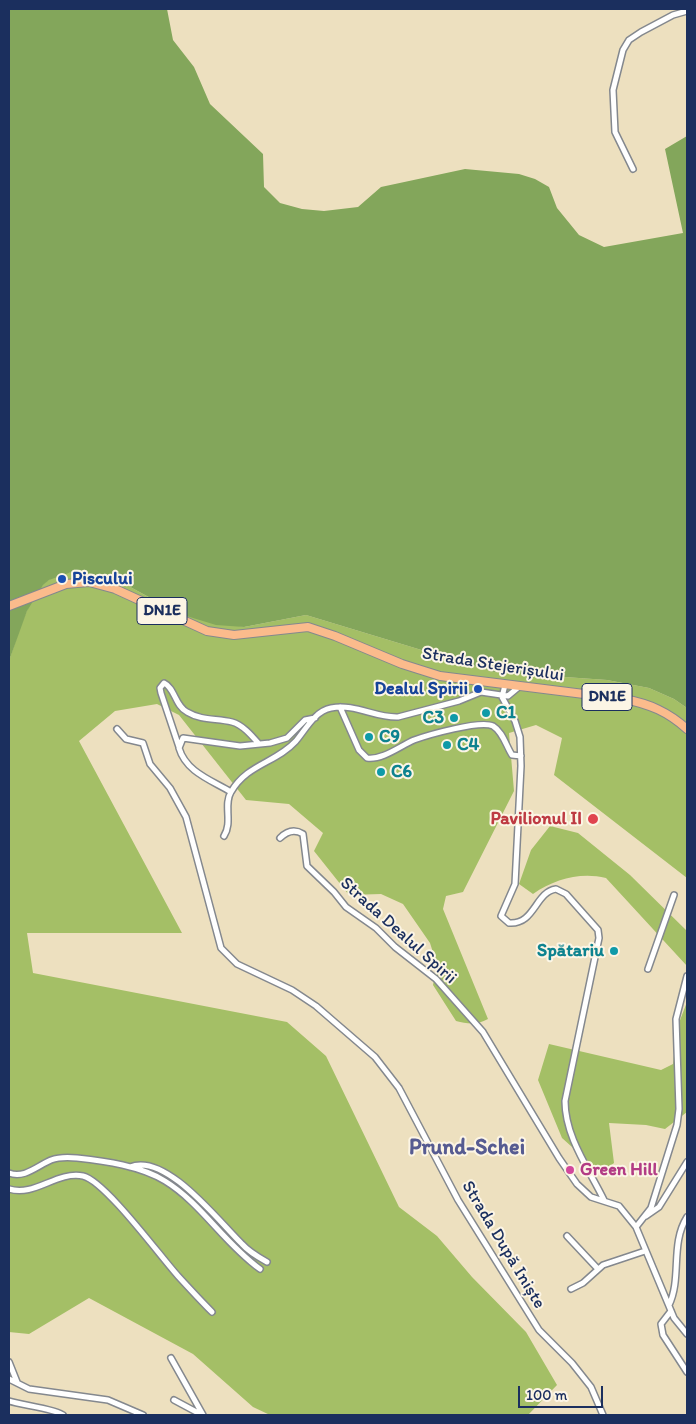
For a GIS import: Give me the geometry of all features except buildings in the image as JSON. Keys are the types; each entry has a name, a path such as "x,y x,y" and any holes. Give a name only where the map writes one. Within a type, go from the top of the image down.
{"main road":[{"name":"Strada Stejerișului","path":"9,606 66,584 89,582 124,593 207,632 234,635 308,627 422,671 505,685 642,703 672,716 687,729"}],"street":[{"path":"633,168 615,132 613,90 623,50 629,40 641,32 672,15 687,11"},
{"path":"231,792 195,771 184,762 160,688 164,683 170,687 182,709 208,720 233,722 259,744"},
{"path":"505,685 502,697 515,721 520,737 521,756 519,835 515,884 501,916 509,923 520,922 531,914 545,894 556,889 566,894 598,930 599,938 565,1102 565,1114 574,1140 604,1200"},
{"path":"224,836 229,823 231,792 253,768 288,749 323,710 355,707 389,717 398,717 459,701 481,692 502,697 508,696 520,686"},
{"path":"340,707 359,750 367,758 377,758 427,736 480,725 492,726 496,729 512,755 521,756"},
{"path":"179,748 184,738 240,746 280,741 287,738 305,720 315,718"},
{"name":"Strada După Iniște","path":"117,729 126,739 143,743 150,764 178,800 191,833 217,939 228,957 251,971 292,990 316,1006 375,1057 399,1088 458,1200 528,1313 539,1330 572,1363 591,1386 603,1415"},
{"name":"Strada Dealul Spirii","path":"280,838 289,832 298,831 303,834 306,866 351,911 376,928 444,987 483,1032 559,1158 577,1184 591,1197 619,1206 636,1227 670,1308 687,1334"},
{"path":"648,968 674,895"},
{"path":"636,1227 653,1201 677,1125 679,1101 676,1019 687,976"},
{"path":"9,1173 22,1174 53,1159 63,1157 130,1168 154,1176 174,1187 240,1255 260,1269"},
{"path":"643,1218 659,1207 687,1162"},
{"path":"130,1168 139,1164 149,1166 177,1180 249,1251 267,1262"},
{"path":"9,1189 24,1191 67,1176 76,1175 92,1180 154,1245 176,1274 212,1312"},
{"path":"687,1217 678,1241 670,1308 661,1324 662,1335 687,1372"},
{"path":"567,1236 598,1268"},
{"path":"571,1289 583,1283 598,1268 645,1251"},
{"path":"171,1358 202,1415"},
{"path":"9,1362 17,1382"},
{"path":"9,1379 29,1389 108,1400 143,1415"},
{"path":"174,1400 202,1415"},
{"path":"9,1401 42,1410 53,1410 63,1415"}],"green space":[{"path":"9,9 167,9 173,40 194,67 210,104 263,154 264,187 280,203 302,209 324,211 358,207 381,187 465,169 519,174 535,179 549,187 557,208 579,235 604,247 683,233 665,149 687,136 687,708 674,699 649,688 607,680 494,672 306,615 244,627 216,625 180,614 121,582 77,570 49,580 43,585 27,611 9,661"},
{"path":"77,570 121,582 180,614 244,627 306,615 494,672 607,680 649,688 674,699 687,708 687,878 554,775 562,738 536,725 509,733 514,791 463,892 446,896 443,909 488,1019 480,1022 456,1021 433,985 437,965 430,943 403,904 381,894 349,895 314,851 323,833 289,804 246,800 179,715 157,704 115,711 79,741 182,933 27,933 33,973 287,1022 326,1056 399,1207 437,1236 472,1277 526,1332 557,1385 528,1415 270,1415 253,1407 193,1354 89,1298 29,1334 9,1332 9,661 34,596 47,581"},
{"path":"550,826 578,833 630,875 687,931 687,966 606,878 577,876 550,884 533,894 519,884 531,850"},
{"path":"687,1002 687,1112 665,1129 646,1125 609,1123 614,1163 601,1173 562,1138 538,1080 549,1044 661,1070 673,1064 677,1028"}],"place":[{"name":"Piscului","path":"62,579"},
{"name":"Dealul Spirii","path":"478,689"},
{"name":"C1","path":"486,713"},
{"name":"C3","path":"454,718"},
{"name":"C9","path":"369,737"},
{"name":"C4","path":"447,745"},
{"name":"C6","path":"381,772"},
{"name":"Pavilionul II","path":"593,819"},
{"name":"Spătariu","path":"614,951"},
{"name":"Green Hill","path":"570,1170"}],"district":[{"name":"Prund-Schei","path":"467,1148"}]}
